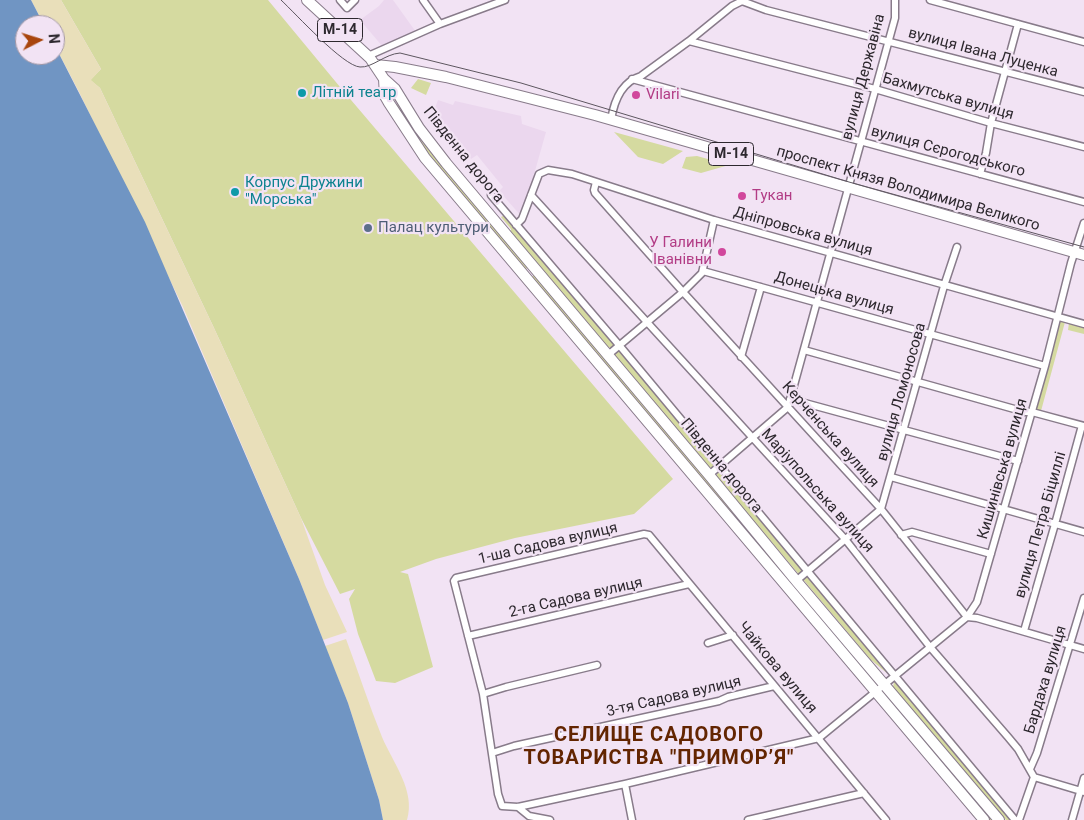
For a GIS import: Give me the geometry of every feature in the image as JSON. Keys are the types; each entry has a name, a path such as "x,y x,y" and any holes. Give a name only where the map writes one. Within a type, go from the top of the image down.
{"main road":[{"name":"М-14","path":"307,0 368,56 376,65 384,80"},
{"name":"проспект Князя Володимира Великого","path":"376,65 446,77 611,120 1079,254"},
{"name":"Південна дорога","path":"384,80 395,88 419,128 446,163 796,581 1000,820"},
{"name":"Південна дорога","path":"384,80 385,96 425,158 984,820"},
{"path":"524,275 534,266"}],"street":[{"path":"340,0 347,8 355,0"},
{"path":"423,0 440,24"},
{"path":"368,56 440,24 505,0"},
{"name":"вулиця Державіна","path":"788,407 889,41 895,18 895,0"},
{"path":"930,0 1084,42"},
{"name":"вулиця Івана Луценка","path":"689,41 732,6 742,1 766,10 1084,92"},
{"path":"980,174 991,123 1018,24"},
{"path":"611,120 618,94 631,79 640,76 689,41"},
{"name":"Бахмутська вулиця","path":"689,41 1084,147"},
{"name":"вулиця Сєрогодського","path":"631,79 1084,202"},
{"name":"Дніпровська вулиця","path":"531,195 537,176 543,171 548,170 572,174 714,220 1084,324"},
{"name":"Керченська вулиця","path":"596,182 595,193 741,357 881,509 967,618"},
{"path":"491,195 809,571 1015,820"},
{"path":"516,225 522,219 531,195"},
{"name":"Маріупольська вулиця","path":"531,195 845,539 930,647 1008,737 1034,777"},
{"path":"608,355 683,292 703,271 714,220"},
{"name":"Кишинівська вулиця","path":"819,738 967,618 977,602 1058,317 1079,254 1084,223"},
{"name":"вулиця Ломоносова","path":"881,509 944,286 957,248"},
{"name":"Донецька вулиця","path":"703,271 1045,366"},
{"path":"741,357 761,287"},
{"path":"804,350 1025,412 1032,412 1083,426"},
{"path":"790,399 1018,461"},
{"path":"709,475 788,407"},
{"name":"вулиця Петра Біциллі","path":"1024,631 1083,426"},
{"path":"891,477 1084,532"},
{"path":"796,581 881,509"},
{"path":"901,535 912,532 991,554"},
{"name":"1-ша Садова вулиця","path":"468,636 454,580 510,565 647,534"},
{"name":"Чайкова вулиця","path":"647,534 650,535 886,820"},
{"name":"2-га Садова вулиця","path":"468,636 689,584"},
{"name":"Бардаха вулиця","path":"1030,769 1037,754 1084,598"},
{"path":"967,618 975,618 1084,648"},
{"path":"708,644 733,635"},
{"path":"468,636 482,694 498,794 502,806 518,807 819,738"},
{"path":"482,694 597,665"},
{"name":"3-тя Садова вулиця","path":"492,753 514,746 719,701 774,686"},
{"path":"1019,820 1034,777 1082,792"},
{"path":"1072,820 1082,792 1084,778"},
{"path":"625,784 632,820"},
{"path":"748,820 864,793"},
{"path":"518,807 529,816 550,820"}],"shaded area":[{"path":"384,0 393,0 416,32 383,47 360,20"},
{"path":"438,100 453,105 455,101 521,116 522,124 546,132 522,217 500,192 503,187 477,155 471,159 467,154 456,153 434,125 431,119"}],"green space":[{"path":"61,0 268,0 673,479 634,514 515,538 436,559 400,572 408,574 433,667 395,683 376,681 358,634 349,599 355,589 340,594 301,518 214,328 100,88 90,80 101,69"},
{"path":"418,79 431,83 426,95 411,88"},
{"path":"397,104 418,137 528,267 526,269 423,148"},
{"path":"614,132 683,151 663,164 638,157"},
{"path":"697,156 729,165 701,173 682,168 686,157"},
{"path":"505,215 615,342 612,348 608,347 511,232 511,229 501,217"},
{"path":"534,275 874,679 871,681 532,277"},
{"path":"1060,321 1065,322 1041,411 1035,410"},
{"path":"1069,323 1084,327 1084,334 1068,330"},
{"path":"620,349 716,465 710,468 615,356 616,350"},
{"path":"721,471 890,673 888,674 870,659 716,476"},
{"path":"894,682 896,682 1013,820 1006,820 893,687"},
{"path":"887,695 993,820 988,820 884,697"}],"sand":[{"path":"31,0 61,0 101,69 91,80 100,88 214,328 301,518 325,585 347,632 323,640 299,579 183,307 65,65 65,15 39,15"},
{"path":"346,639 382,737 406,788 409,809 407,820 383,820 379,800 348,703 325,646"}],"water":[{"path":"0,0 31,0 39,15 15,15 15,65 65,65 145,222 299,579 348,703 379,800 383,820 0,820"}],"tram line":[{"path":"281,0 331,49 352,64 360,67 365,67 400,53 521,83 849,182 1084,247"}],"place":[{"name":"Літній театр","path":"302,93"},
{"name":"Vilari","path":"636,95"},
{"name":"Корпус Дружини \"Морська\"","path":"235,192"},
{"name":"Тукан","path":"742,196"},
{"name":"Палац культури","path":"368,228"},
{"name":"У Галини Іванівни","path":"722,252"}],"district":[{"name":"СЕЛИЩЕ САДОВОГО ТОВАРИСТВА \"ПРИМОР’Я\"","path":"659,748"}]}
